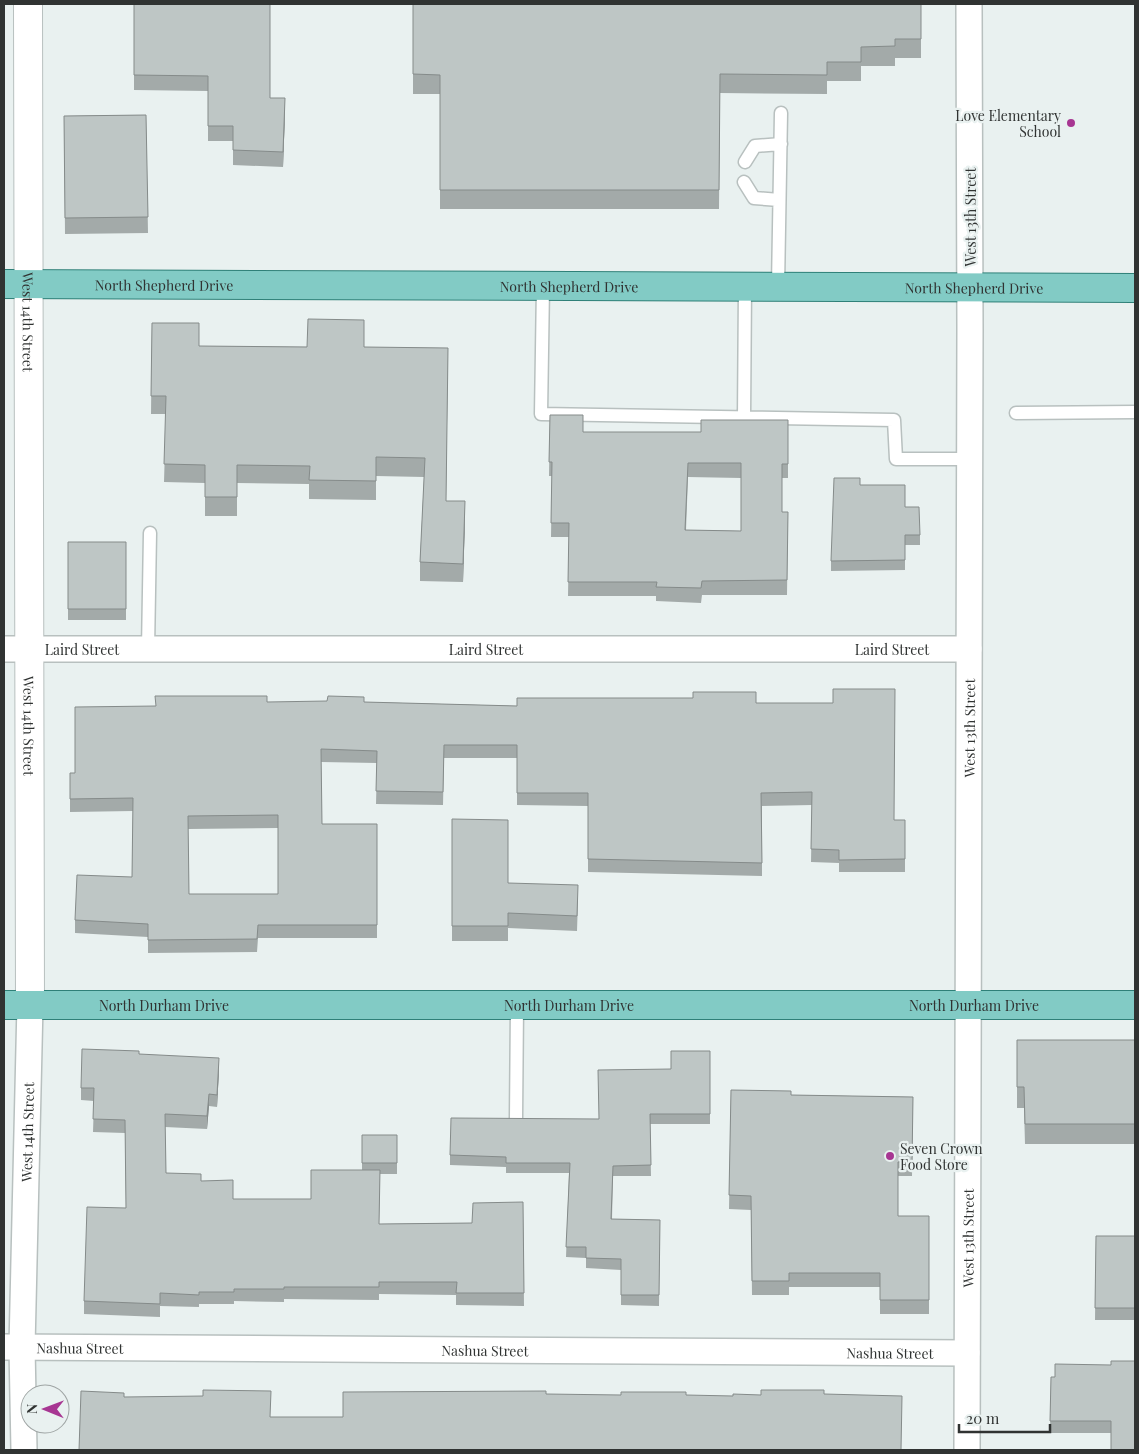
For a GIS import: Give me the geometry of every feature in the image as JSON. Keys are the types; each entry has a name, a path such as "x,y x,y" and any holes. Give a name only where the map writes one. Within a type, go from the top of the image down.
{"main road":[{"name":"North Shepherd Drive","path":"17,284 1135,288"},
{"name":"North Durham Drive","path":"17,1005 1135,1005"}],"street":[{"name":"West 14th Street","path":"24,1450 13,1347 17,1005 31,838 16,649 17,284 28,4"},
{"name":"West 13th Street","path":"967,1450 969,4"},
{"name":"Laird Street","path":"16,649 969,649"},
{"name":"Nashua Street","path":"13,1347 967,1353"}],"lane":[{"path":"778,286 781,112"},
{"path":"744,162 756,146 781,144"},
{"path":"744,182 754,198 779,200"},
{"path":"544,286 541,414 894,420 896,459 969,459"},
{"path":"744,418 745,286"},
{"path":"1016,413 1135,412"},
{"path":"148,649 150,533"},
{"path":"516,1118 517,1006"}],"building":[{"path":"134,4 270,4 270,98 285,98 283,152 233,150 233,126 208,126 208,76 134,75"},
{"path":"413,4 921,4 921,39 895,39 895,46 861,47 861,62 827,62 827,75 720,74 719,190 440,190 440,75 413,74"},
{"path":"146,115 148,217 65,218 64,116"},
{"path":"308,319 364,320 364,347 448,348 446,501 465,501 463,564 420,562 425,458 376,457 376,481 309,480 310,466 237,465 237,497 205,497 205,465 164,464 166,396 151,396 152,323 199,323 199,346 307,347"},
{"path":"550,415 583,415 583,432 701,432 701,420 788,420 788,464 782,464 782,512 788,512 787,580 702,581 701,588 656,587 657,582 568,582 569,523 551,523 552,462 549,462","holes":["688,463 741,463 741,531 685,530"]},
{"path":"834,478 860,478 860,485 905,485 905,507 919,507 920,535 905,535 905,560 831,561"},
{"path":"68,542 126,542 126,609 68,609"},
{"path":"833,689 895,689 894,820 905,820 905,859 839,860 839,850 811,849 812,792 761,793 762,863 588,859 588,793 517,793 517,745 444,745 443,792 376,791 377,751 321,749 322,824 377,824 377,925 258,925 257,939 148,940 148,924 75,920 77,875 132,877 133,798 70,799 70,773 75,773 75,707 156,706 155,696 267,696 267,702 327,701 328,696 364,697 364,702 517,706 517,698 693,698 693,692 756,692 756,703 833,703","holes":["278,815 278,894 189,894 188,816"]},
{"path":"452,819 508,820 508,883 578,885 577,916 508,913 508,926 452,926"},
{"path":"1017,1040 1135,1040 1135,1124 1025,1124 1024,1087 1017,1087"},
{"path":"82,1049 139,1051 139,1054 219,1058 217,1095 209,1094 207,1116 165,1114 166,1173 201,1174 201,1181 233,1180 233,1199 311,1199 311,1170 380,1170 379,1224 472,1223 473,1203 523,1202 524,1293 456,1293 457,1282 379,1282 379,1287 234,1289 234,1292 199,1292 199,1295 160,1293 160,1304 84,1301 87,1207 126,1208 125,1120 93,1119 94,1088 81,1088"},
{"path":"671,1051 710,1051 710,1114 650,1114 651,1165 613,1166 611,1219 660,1220 659,1295 621,1295 621,1259 586,1258 586,1247 566,1247 570,1163 506,1163 506,1157 450,1155 451,1118 599,1119 598,1070 671,1069"},
{"path":"731,1090 791,1091 791,1095 913,1097 912,1162 898,1162 898,1216 929,1216 929,1300 880,1300 880,1273 789,1273 789,1281 752,1281 751,1196 729,1195"},
{"path":"362,1135 397,1135 397,1163 362,1163"},
{"path":"1096,1236 1135,1236 1135,1308 1095,1308"},
{"path":"1111,1361 1135,1361 1135,1450 1111,1450 1111,1421 1050,1421 1051,1377 1055,1377 1055,1364 1111,1365"},
{"path":"203,1390 271,1391 270,1417 343,1417 343,1392 546,1391 546,1394 621,1395 621,1392 686,1392 686,1395 733,1396 733,1394 761,1395 761,1390 824,1390 824,1394 902,1396 901,1450 79,1450 81,1391 124,1393 124,1397 203,1396"}],"place":[{"name":"Love Elementary School","path":"1071,123"},
{"name":"Seven Crown Food Store","path":"890,1156"}]}
